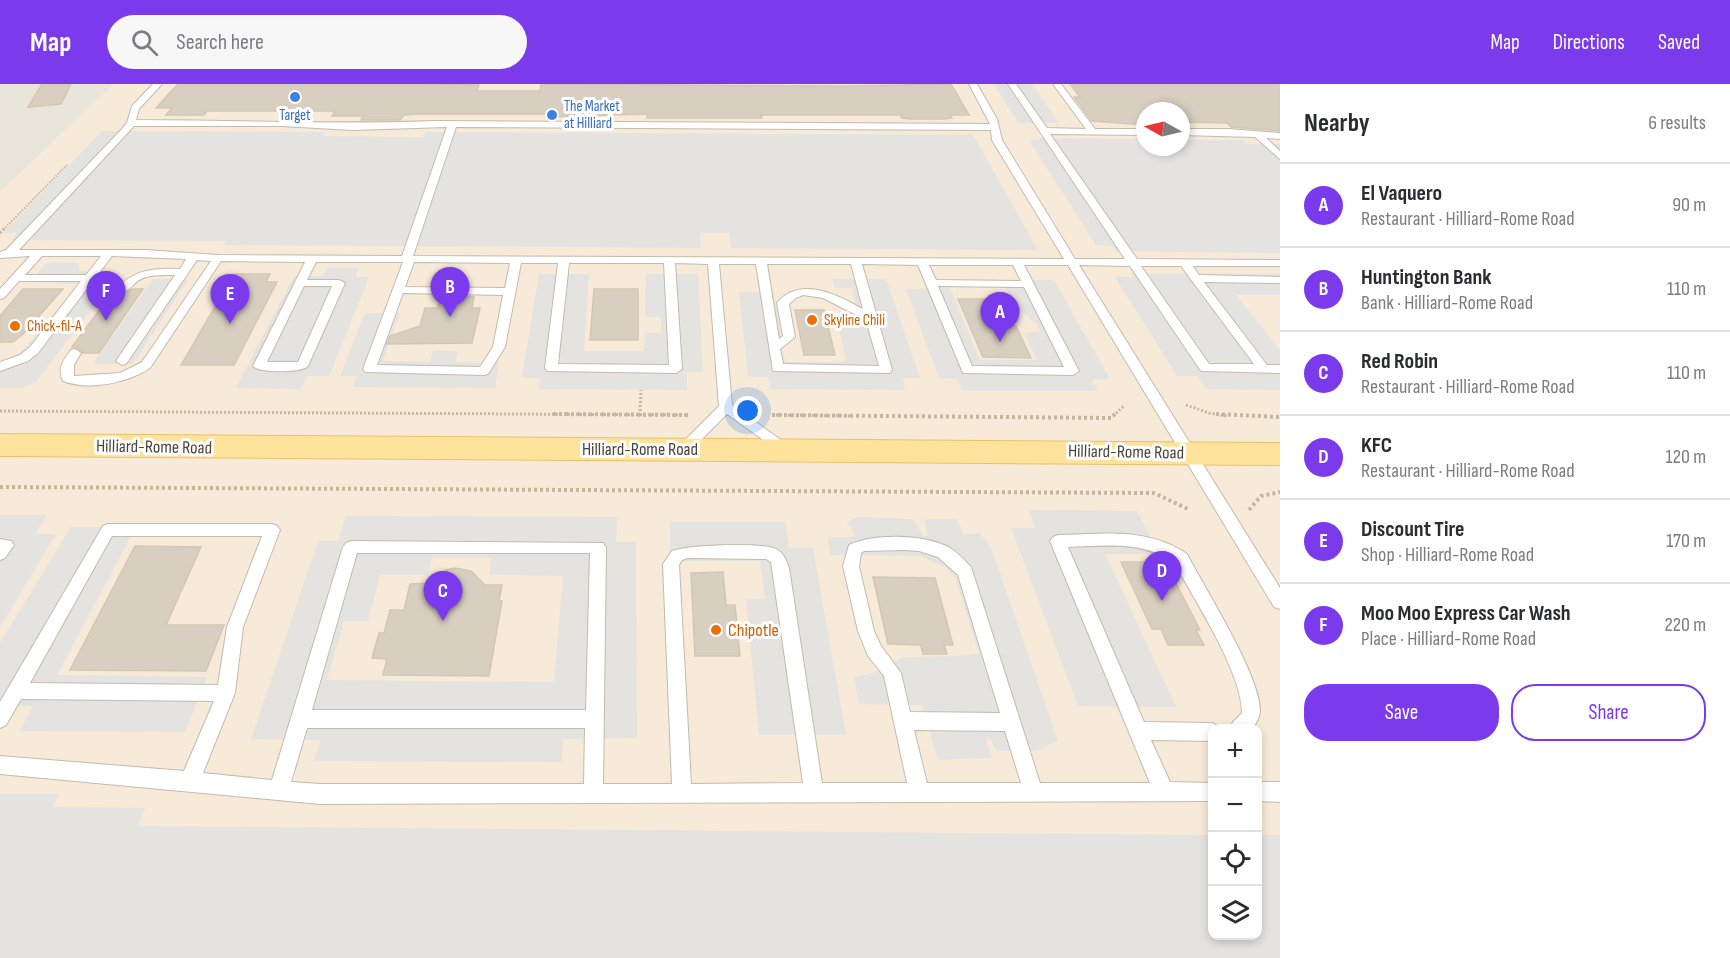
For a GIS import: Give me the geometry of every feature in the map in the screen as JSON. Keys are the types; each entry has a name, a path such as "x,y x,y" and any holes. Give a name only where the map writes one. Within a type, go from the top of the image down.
{"main road":[{"name":"Hilliard-Rome Road","path":"0,445 304,450 783,449 1280,454"}],"lane":[{"path":"5,254 131,123 135,108 158,84"},
{"path":"973,84 993,120 997,140 1280,602"},
{"path":"1012,84 1205,368 1280,369"},
{"path":"1057,84 1092,131"},
{"path":"131,123 281,123 353,128 452,124 994,127"},
{"path":"452,124 409,258 369,369 484,371 499,347 516,258"},
{"path":"1043,131 1136,132"},
{"path":"1190,132 1280,136"},
{"path":"1259,136 1280,156"},
{"path":"0,296 39,253"},
{"path":"5,254 110,253 218,258 1280,263"},
{"path":"0,367 24,358 34,350 110,253"},
{"path":"122,361 194,256"},
{"path":"300,283 339,283 302,366 259,366 300,283 313,257"},
{"path":"75,353 67,364 65,372 68,378 73,380 124,377 136,373 146,365 218,258"},
{"path":"564,259 551,368 676,369 669,259"},
{"path":"714,259 726,407 783,449"},
{"path":"761,259 777,368 886,370 855,260"},
{"path":"922,261 967,370 1073,371 1016,261"},
{"path":"1184,262 1264,369"},
{"path":"123,289 135,277 146,273 183,272"},
{"path":"16,278 90,278"},
{"path":"1196,278 1280,280"},
{"path":"932,283 1028,284"},
{"path":"398,290 510,292"},
{"path":"774,348 789,337 783,303 794,294 805,292 829,295 871,318"},
{"path":"683,449 726,407"},
{"path":"0,719 108,530 272,530 236,627 226,693 190,781"},
{"path":"1164,792 1058,542 1150,541 1172,550 1181,559 1247,685 1251,710 1248,721 1245,724"},
{"path":"0,545 6,545 0,554"},
{"path":"919,792 892,673 874,651 866,631 851,566 854,549 862,545 926,546 942,549 956,559 965,572 1033,792"},
{"path":"279,790 351,547 598,547 593,793"},
{"path":"682,792 671,564 676,555 699,552 769,553 777,558 781,567 814,792"},
{"path":"16,691 226,693"},
{"path":"301,719 596,719"},
{"path":"903,721 1011,722"},
{"path":"1138,731 1208,732"},
{"path":"0,765 320,794 1208,792"},
{"path":"1262,792 1280,792"}],"path":[{"path":"640,415 641,390"},
{"path":"1186,405 1206,414 1219,416 1280,417"},
{"path":"772,415 1111,418 1124,406"},
{"path":"0,411 688,415"},
{"path":"0,487 1154,493 1188,509"},
{"path":"1249,510 1255,499 1271,492 1280,492"}],"shaded area":[{"path":"0,84 114,84 0,192"},
{"path":"114,84 1280,84 1280,958 0,958 0,192"},
{"path":"994,84 1032,84 1059,123 1018,123"},
{"path":"102,131 325,132 323,136 423,137 425,132 973,135 1038,250 731,248 729,233 700,233 701,248 224,245 226,241 12,240 17,233 3,233"},
{"path":"1040,138 1136,139 1136,156 1190,156 1190,140 1243,140 1247,144 1280,144 1280,253 1116,251 1112,246 1096,245 1029,140 1040,140"},
{"path":"79,263 79,271 120,272 36,382 20,388 0,388 0,361 13,357 25,349 79,284 31,282 45,264"},
{"path":"328,268 359,268 356,277 369,277 329,376 307,376 301,389 236,388 294,276 323,276"},
{"path":"1130,273 1280,274 1280,295 1236,295 1280,350 1280,390 1206,389 1197,376 1177,376 1115,277 1133,277"},
{"path":"539,274 589,274 584,351 644,351 645,333 661,333 661,317 645,317 646,274 698,274 703,372 687,372 687,390 539,389 540,378 522,377"},
{"path":"153,279 188,279 133,364 93,364"},
{"path":"833,279 886,279 920,378 903,378 905,390 771,389 768,377 748,377 739,292 774,293 785,362 846,362 838,324 857,324 855,300 852,288 835,288"},
{"path":"1001,280 1054,280 1110,379 1092,380 1098,391 962,391 958,379 939,378 906,289 950,288 980,360 1037,360 1024,333 1041,332 1037,325 1016,307"},
{"path":"365,313 400,313 383,361 430,362 433,351 458,351 455,362 499,363 495,388 353,387 357,376 340,376"},
{"path":"1029,510 1137,511 1159,554 1105,554 1176,707 1078,706 1011,528 1035,528"},
{"path":"0,515 47,515 35,534 56,534 0,627"},
{"path":"346,516 617,517 616,542 636,542 637,738 563,739 562,762 314,761 320,740 251,739 318,541 338,541","holes":["432,558 491,558 489,575 563,576 554,682 327,680 344,621 368,621 380,575 428,575"]},
{"path":"857,517 912,519 924,536 928,536 924,519 957,519 964,535 979,533 991,547 1058,741 1036,751 997,751 990,739 986,740 992,758 938,760 922,705 859,704 854,678 873,673 904,657 958,656 979,653 956,580 947,568 920,556 830,555 828,537 852,537 855,534 847,522"},
{"path":"670,522 785,522 789,548 813,548 846,735 759,735 746,599 765,599 760,561 670,561"},
{"path":"71,527 136,527 57,675 207,677 185,732 20,731 33,706 0,706 0,643"},
{"path":"0,794 59,794 53,807 145,808 138,826 1208,835 1208,940 1262,940 1262,835 1280,835 1280,958 0,958"}],"building":[{"path":"42,84 71,84 61,104 28,107"},
{"path":"178,84 429,84 479,85 477,91 540,91 541,84 844,86 951,84 969,115 950,115 952,118 944,119 910,119 902,118 900,115 647,118 647,114 549,117 550,114 416,114 404,115 400,120 361,120 363,116 332,116 335,111 207,111 204,115 166,115 172,108 156,108"},
{"path":"1070,84 1280,84 1280,131 1231,127 1227,123 1190,122 1190,102 1136,102 1136,124 1092,121 1074,97 1080,97"},
{"path":"234,274 270,274 266,282 277,282 234,365 181,365"},
{"name":"Chick-fil-A","path":"23,289 63,289 23,334 13,342 0,342 0,316"},
{"path":"115,289 124,294 132,289 143,289 99,353 83,353 76,347 72,347"},
{"path":"594,289 638,289 638,340 590,340"},
{"path":"441,296 474,297 472,308 480,308 472,343 387,344 390,336 420,326 425,308 437,308"},
{"path":"958,299 996,299 1009,326 1016,326 1031,358 983,357"},
{"name":"Skyline Chili","path":"795,310 824,310 835,355 804,355"},
{"path":"135,546 201,547 166,625 224,625 206,671 70,670"},
{"path":"1121,562 1165,562 1200,630 1196,630 1204,645 1168,645 1161,629 1152,629"},
{"path":"455,568 471,571 485,585 502,585 499,601 502,601 489,676 383,675 387,659 372,658 379,633 384,633 390,610 404,610 410,584 432,583 446,570"},
{"name":"Chipotle","path":"723,572 726,605 735,605 740,656 695,656 691,573"},
{"path":"873,577 935,578 953,645 944,645 947,654 923,654 921,645 888,644"}],"place":[{"name":"Target","path":"295,97"},
{"name":"The Market at Hilliard","path":"552,115"},
{"name":"Huntington Bank","path":"450,317"},
{"name":"Skyline Chili","path":"812,320"},
{"name":"Moo Moo Express Car Wash","path":"106,321"},
{"name":"Discount Tire","path":"230,324"},
{"name":"Chick-fil-A","path":"15,326"},
{"name":"El Vaquero","path":"1000,342"},
{"name":"KFC","path":"1162,601"},
{"name":"Red Robin","path":"443,621"},
{"name":"Chipotle","path":"716,630"}]}
